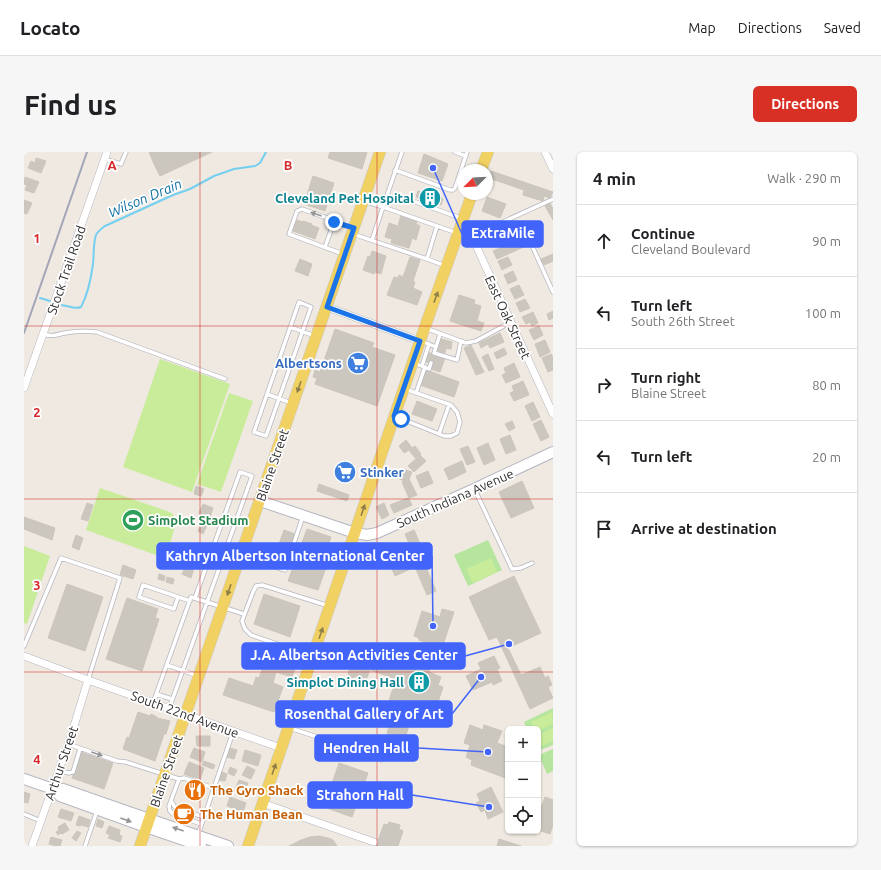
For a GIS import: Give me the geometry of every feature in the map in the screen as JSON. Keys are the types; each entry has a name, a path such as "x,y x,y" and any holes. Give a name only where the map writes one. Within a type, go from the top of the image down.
{"main road":[{"name":"Blaine Street","path":"140,846 380,152"},
{"path":"483,164 488,152"},
{"path":"248,846 394,416 404,389 420,365 425,328 470,200"},
{"name":"South Indiana Avenue","path":"260,501 355,533 367,535 377,533 553,452"},
{"path":"24,779 53,789 63,789 197,843 228,846"},
{"path":"53,789 60,796 97,810 148,824"}],"street":[{"path":"547,153 553,170"},
{"name":"Stock Trail Road","path":"24,388 106,156"},
{"name":"East Oak Street","path":"464,219 553,414"},
{"path":"327,307 424,343"},
{"name":"South 22nd Avenue","path":"24,656 185,715 281,748"},
{"name":"Arthur Street","path":"32,846 53,789 88,680"},
{"path":"262,803 374,842"}],"lane":[{"path":"106,156 121,164 126,152"},
{"path":"372,240 402,152"},
{"path":"396,170 453,190 467,154 455,152"},
{"path":"472,236 553,199"},
{"path":"363,201 458,233"},
{"path":"416,202 464,219"},
{"path":"345,254 289,234 297,211 302,209 330,219 372,240 447,266"},
{"path":"325,247 334,222"},
{"path":"427,259 437,226"},
{"path":"524,228 553,292"},
{"path":"298,302 310,307 266,436 254,432 290,327 298,302"},
{"path":"425,328 466,343 476,341 511,322"},
{"path":"290,327 317,336"},
{"path":"43,334 50,336 85,331 97,332 225,379"},
{"path":"440,334 434,353 457,360 461,341"},
{"path":"424,343 436,347"},
{"path":"416,393 420,365 430,369 431,364"},
{"path":"394,416 444,436 451,436 457,433 460,422 457,412 451,405 404,389"},
{"path":"267,394 294,404"},
{"path":"439,434 449,405"},
{"path":"169,709 252,476 240,472 195,598"},
{"path":"474,489 512,570 522,568 532,563"},
{"path":"260,562 285,570 303,516"},
{"path":"236,521 251,527"},
{"path":"24,646 61,558 120,578 88,680"},
{"path":"178,597 174,609 139,597 143,585 190,601"},
{"path":"313,657 251,635 245,629 242,621 244,614 256,586 262,585 330,606"},
{"path":"153,703 191,597 244,614"},
{"path":"167,665 199,676"},
{"path":"156,694 172,699"},
{"path":"289,728 381,760"},
{"path":"197,843 201,824 234,732"},
{"path":"68,744 117,761 126,762 179,779 184,778 214,788"},
{"path":"59,770 69,773 73,772 80,749"},
{"path":"179,779 169,809 173,814 201,824"},
{"path":"172,802 176,808 204,817"},
{"path":"86,846 97,810"},
{"path":"24,814 41,821"}],"green space":[{"path":"160,359 230,384 192,492 123,467"},
{"name":"Simplot Stadium","path":"229,393 253,401 221,492 197,484"},
{"name":"Simplot Stadium","path":"100,488 173,514 176,522 171,541 167,549 156,555 86,530"},
{"path":"488,540 502,570 468,586 454,555"},
{"path":"24,546 50,556 27,624 24,623"},
{"path":"491,558 497,572 473,583 466,569"},
{"path":"553,708 553,745 541,750 541,726 526,726 524,722"},
{"path":"552,712 553,724 541,730 541,726 533,726 531,722"},
{"path":"553,728 553,741 542,746 541,734"},
{"path":"553,749 553,771 547,774 541,760 541,754"}],"building":[{"path":"149,152 197,152 159,169 157,163 154,164"},
{"path":"197,152 212,152 160,176 154,164 157,163 159,169"},
{"path":"330,152 367,152 362,169 328,158"},
{"path":"424,154 448,164 442,181 418,173"},
{"path":"36,158 46,161 41,173 28,168 31,161 35,163"},
{"path":"493,172 553,192 550,198 544,196 543,201 523,195 524,190 493,179"},
{"path":"313,176 334,183 325,211 304,204"},
{"path":"25,177 39,182 34,193 25,190 27,185 24,184"},
{"name":"Cleveland Pet Hospital","path":"418,191 428,194 429,192 435,194 434,195 443,199 441,205 432,202 432,204 416,197"},
{"path":"493,199 506,204 500,218 482,211 486,200"},
{"path":"24,200 32,203 27,214 24,213"},
{"path":"550,203 553,209 553,220 545,206"},
{"path":"401,215 417,221 416,224 420,226 416,240 412,238 409,248 391,243 392,239 385,237 389,223 398,226"},
{"path":"297,220 312,224 311,225 319,228 315,239 293,231"},
{"path":"523,238 526,246 497,259 493,251"},
{"path":"372,251 386,256 381,274 375,272 374,274 363,270 368,256 370,257"},
{"path":"553,254 553,261 544,265 541,259"},
{"path":"410,257 420,260 413,281 415,282 413,288 422,292 417,305 387,295 394,277 398,278 399,275 403,277"},
{"path":"508,257 512,265 502,270 498,261"},
{"path":"300,259 312,264 308,276 295,271"},
{"path":"513,271 517,280 508,284 504,275"},
{"path":"519,285 524,295 515,299 510,289"},
{"path":"459,295 475,300 474,304 481,306 477,321 484,323 481,331 450,321"},
{"path":"525,299 530,308 520,312 516,303"},
{"path":"553,311 553,318 549,320 547,314"},
{"path":"533,312 538,323 532,326 530,322 526,324 522,317"},
{"path":"539,326 543,335 534,340 529,330"},
{"name":"Albertsons","path":"335,329 374,343 372,347 395,355 377,406 315,384 317,378 313,377 315,370 320,372"},
{"path":"500,333 504,342 490,348 488,344 481,348 479,343"},
{"path":"441,339 452,342 451,349 446,348 445,353 437,351"},
{"path":"545,340 550,352 540,357 535,344"},
{"path":"471,345 484,372 476,375 464,348"},
{"path":"504,348 507,354 497,359 494,353"},
{"path":"427,352 435,355 432,364 424,361"},
{"path":"488,354 494,369 489,371 482,357"},
{"path":"551,354 553,357 553,370 548,372 542,358"},
{"path":"435,355 445,358 440,372 431,369"},
{"path":"514,363 520,377 506,383 502,375 506,373 504,368"},
{"path":"426,370 459,382 454,397 420,385"},
{"path":"523,381 529,395 514,401 510,393 514,391 512,386"},
{"path":"417,401 437,409 432,421 412,414"},
{"path":"533,402 540,417 532,421 525,406"},
{"path":"541,420 549,437 541,441 533,424"},
{"path":"512,421 515,428 509,431 505,424"},
{"path":"510,435 516,450 506,454 500,439"},
{"path":"406,440 412,448 415,446 421,454 415,458 409,450 404,453 399,446"},
{"path":"488,443 495,460 484,465 477,448"},
{"path":"468,446 475,462 467,465 460,449"},
{"path":"420,455 426,461 414,472 408,466"},
{"path":"462,461 466,472 449,480 444,469"},
{"name":"Stinker","path":"340,463 354,469 350,480 335,474"},
{"path":"402,469 412,472 409,479 417,495 409,498 402,482 404,481 396,477 399,472 401,473"},
{"path":"428,471 433,483 421,488 416,476"},
{"path":"522,481 534,508 511,518 499,492"},
{"path":"319,484 349,495 347,501 317,491"},
{"path":"196,486 204,489 201,496 194,494"},
{"path":"408,498 412,505 394,513 390,505"},
{"path":"87,503 93,505 88,521 81,519"},
{"path":"384,503 389,515 382,519 376,507"},
{"path":"203,504 213,508 210,517 199,513"},
{"path":"24,517 55,528 52,540 24,529"},
{"path":"201,523 207,525 203,534 198,531"},
{"path":"307,529 331,537 324,558 329,559 318,590 288,581"},
{"path":"284,530 295,534 287,556 276,552"},
{"path":"414,530 429,564 425,565 436,591 427,595 415,567 395,576 391,567 415,557 405,534"},
{"path":"76,535 83,538 79,550 72,547"},
{"path":"123,565 136,570 133,579 120,575"},
{"path":"186,565 194,568 191,578 182,574"},
{"path":"159,574 165,576 164,581 158,579"},
{"path":"514,576 541,633 508,648 521,675 540,667 545,678 548,676 552,685 548,687 553,698 530,709 497,637 489,640 469,597"},
{"path":"167,577 174,579 173,584 166,582"},
{"path":"67,584 103,597 85,651 48,638"},
{"path":"264,594 300,606 290,637 254,624"},
{"path":"127,598 158,609 155,618 159,619 142,671 106,659"},
{"path":"442,609 454,612 440,654 422,649 424,642 414,636 422,611 440,617"},
{"name":"Simplot Dining Hall","path":"360,646 369,652 366,660 372,662 374,657 413,670 416,660 431,665 429,672 441,677 438,685 443,687 438,702 444,704 439,718 389,701 394,685 397,686 399,680 370,670 366,680 355,676 354,678 349,676 350,674 348,674 357,648"},
{"path":"267,656 296,666 292,677 276,672 273,683 283,687 274,712 223,695 229,678 253,686 256,677 259,678"},
{"path":"494,656 500,668 497,669 502,681 493,685 492,682 473,690 466,676 481,669 478,663"},
{"path":"138,712 150,716 151,714 157,718 170,721 155,761 123,749 127,737 129,738"},
{"path":"398,714 410,719 411,721 399,750 388,743 391,735 387,733 390,724 393,725"},
{"path":"470,725 483,730 484,725 502,731 497,743 505,746 505,778 471,765 472,760 466,757 470,745 464,743"},
{"path":"196,736 210,736 210,746 197,746"},
{"path":"194,748 205,752 202,762 190,757"},
{"path":"230,748 237,750 234,759 227,757"},
{"path":"245,750 261,755 258,766 242,761"},
{"path":"81,752 113,763 104,789 72,778"},
{"path":"204,761 215,765 213,769 202,765"},
{"path":"189,762 204,768 200,780 184,774"},
{"path":"339,763 368,773 352,817 324,807"},
{"path":"247,766 255,770 251,779 242,775"},
{"path":"230,767 237,770 234,776 228,773"},
{"path":"222,772 227,774 225,781 219,780"},
{"path":"239,780 248,783 244,793 235,790"},
{"name":"The Gyro Shack","path":"191,782 204,786 200,797 187,793"},
{"path":"217,786 224,788 222,795 215,793"},
{"path":"491,787 503,812 488,819 485,810 481,812 476,803 480,801 477,794"},
{"path":"24,792 30,794 28,803 24,802"},
{"path":"230,797 246,803 243,812 227,806"},
{"path":"545,797 553,800 553,825 550,834 541,831 541,808"},
{"path":"61,809 74,813 71,821 58,817"},
{"name":"The Human Bean","path":"178,810 191,814 189,819 177,814"},
{"path":"79,816 90,820 88,827 76,825"},
{"path":"98,819 104,822 102,828 96,826"},
{"path":"389,822 400,825 399,829 403,831 398,846 376,846 384,824 388,825"},
{"path":"65,823 69,830 58,835 56,832 59,830 58,827"},
{"path":"109,826 120,830 119,835 122,836 120,842 108,838 110,835 106,833"},
{"path":"77,831 81,833 76,841 72,838"},
{"path":"319,836 333,840 337,846 289,846 310,837"},
{"path":"51,837 62,840 60,846 49,844"},
{"path":"499,839 521,846 497,846"}],"waterway":[{"name":"Wilson Drain","path":"60,305 76,308 81,307 86,297 90,281 96,235 105,226 173,195 190,189 214,176 234,169 255,166 260,163 266,152"},
{"name":"Wilson Drain","path":"40,298 50,301"}],"railway":[{"path":"24,333 87,152"}],"place":[{"name":"ExtraMile","path":"433,168"},
{"name":"Cleveland Pet Hospital","path":"430,198"},
{"name":"Albertsons","path":"358,363"},
{"name":"Stinker","path":"345,472"},
{"name":"Simplot Stadium","path":"133,520"},
{"name":"Kathryn Albertson International Center","path":"433,626"},
{"name":"J.A. Albertson Activities Center","path":"509,644"},
{"name":"Rosenthal Gallery of Art","path":"481,677"},
{"name":"Simplot Dining Hall","path":"419,682"},
{"name":"Hendren Hall","path":"488,752"},
{"name":"The Gyro Shack","path":"195,790"},
{"name":"Strahorn Hall","path":"489,807"},
{"name":"The Human Bean","path":"184,814"}],"route":[{"path":"334,222 354,228 327,307 420,341 394,416 401,419"}]}
